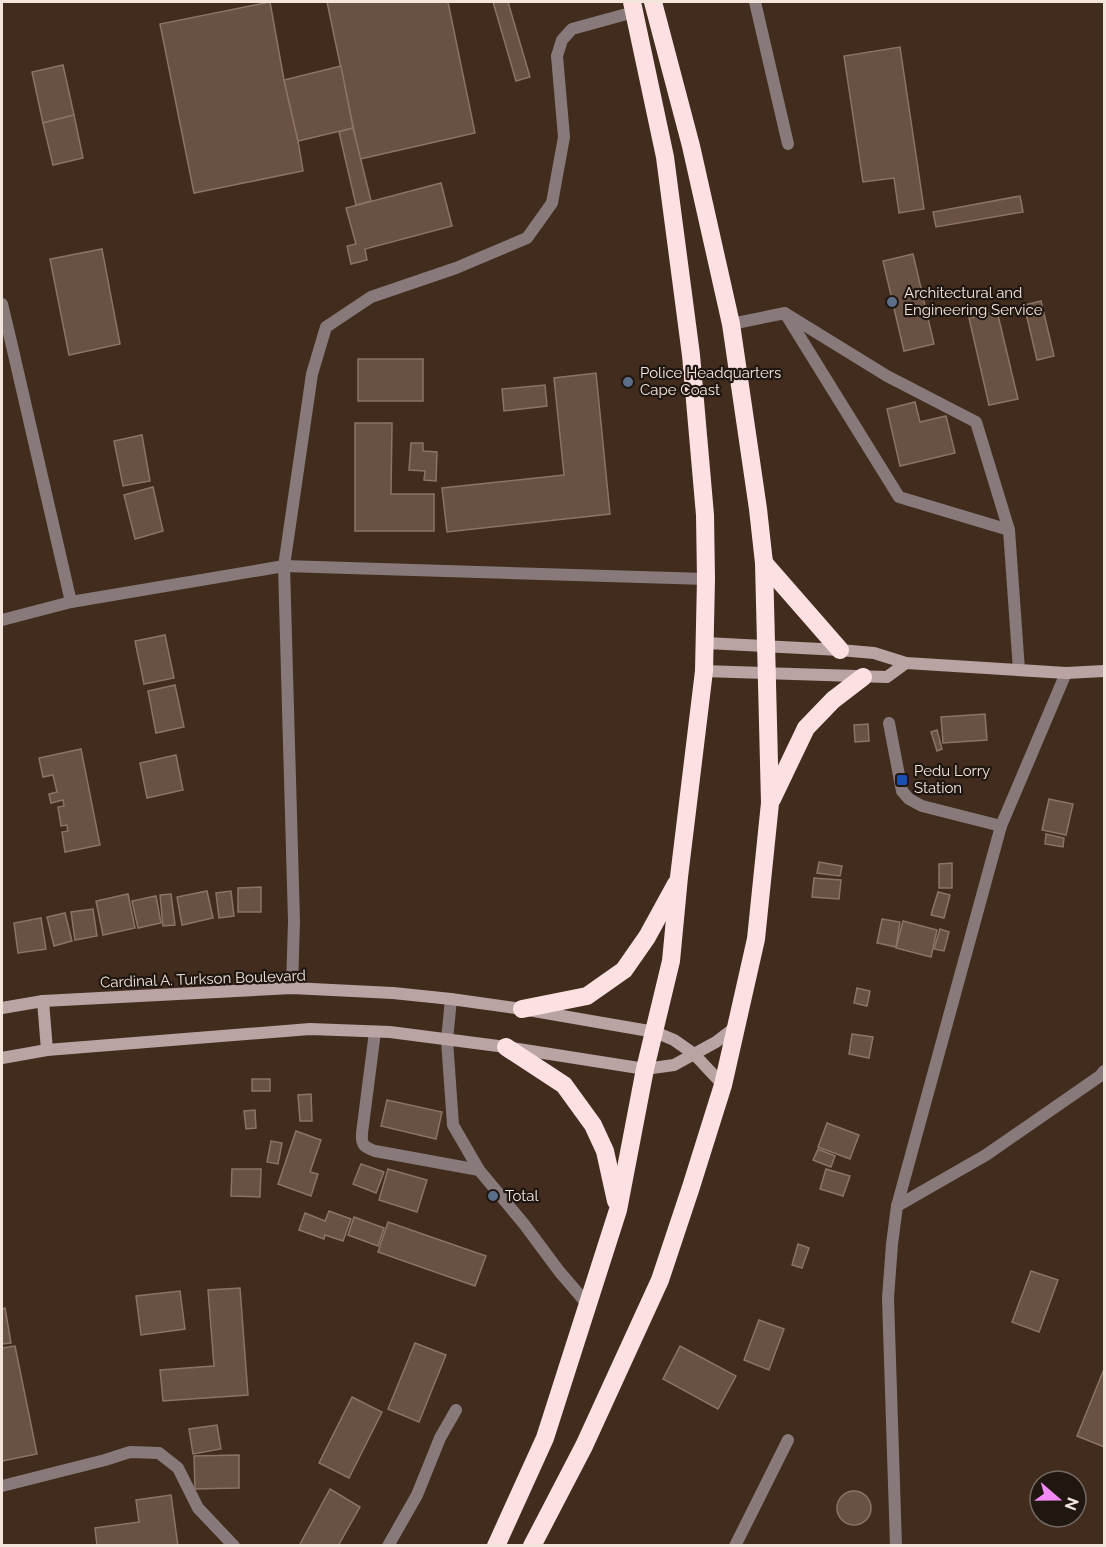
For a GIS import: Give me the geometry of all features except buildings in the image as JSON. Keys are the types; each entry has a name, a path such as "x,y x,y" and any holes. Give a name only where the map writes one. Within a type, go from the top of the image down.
{"highway":[{"path":"532,1545 584,1446 660,1280 723,1085 756,939 770,803 764,563 758,509 730,324 691,146 653,2"},
{"path":"496,1545 545,1438 618,1210 645,1069 671,961 704,671 706,643 705,515 691,355 665,157 633,7"},
{"path":"764,563 840,650"},
{"path":"770,803 806,728 833,700 862,677"},
{"path":"522,1009 586,996 624,970 647,937 679,878"},
{"path":"506,1047 564,1084 593,1125 605,1151 618,1210"}],"street":[{"path":"756,2 788,144"},
{"path":"292,988 294,921 284,566 312,374 326,327 371,297 456,268 527,238 552,203 564,137 557,56 562,40 572,29 633,7"},
{"path":"2,304 71,602"},
{"path":"785,313 898,497 1009,530"},
{"path":"730,324 785,313 887,376 976,422 1009,530 1019,670"},
{"path":"2,620 71,602 284,566 706,579"},
{"path":"706,643 874,653 906,663 1066,673 1104,670"},
{"path":"704,671 886,677 906,663"},
{"path":"896,1545 888,1298 897,1206 1001,826 1066,673"},
{"path":"889,723 902,791 909,800 922,806 1001,826"},
{"name":"Cardinal A. Turkson Boulevard","path":"2,1008 44,1001 292,988 393,993 451,999 655,1032 674,1040 694,1054 723,1085"},
{"path":"451,999 447,1040 453,1125 479,1170 588,1305"},
{"path":"44,1001 47,1050"},
{"path":"2,1058 47,1050 310,1029 390,1032 506,1047 645,1069 674,1065 716,1042 737,1026"},
{"path":"375,1032 361,1142 365,1148 479,1170"},
{"path":"897,1206 986,1155 1104,1071"},
{"path":"388,1545 417,1495 440,1438 456,1410"},
{"path":"735,1545 788,1440"},
{"path":"2,1486 130,1452 159,1453 178,1468 198,1508 234,1545"}],"place":[{"name":"Architectural and Engineering Service","path":"892,302"},
{"name":"Police Headquarters Cape Coast","path":"628,382"},
{"name":"Pedu Lorry Station","path":"902,780"},
{"name":"Total","path":"493,1196"}]}
